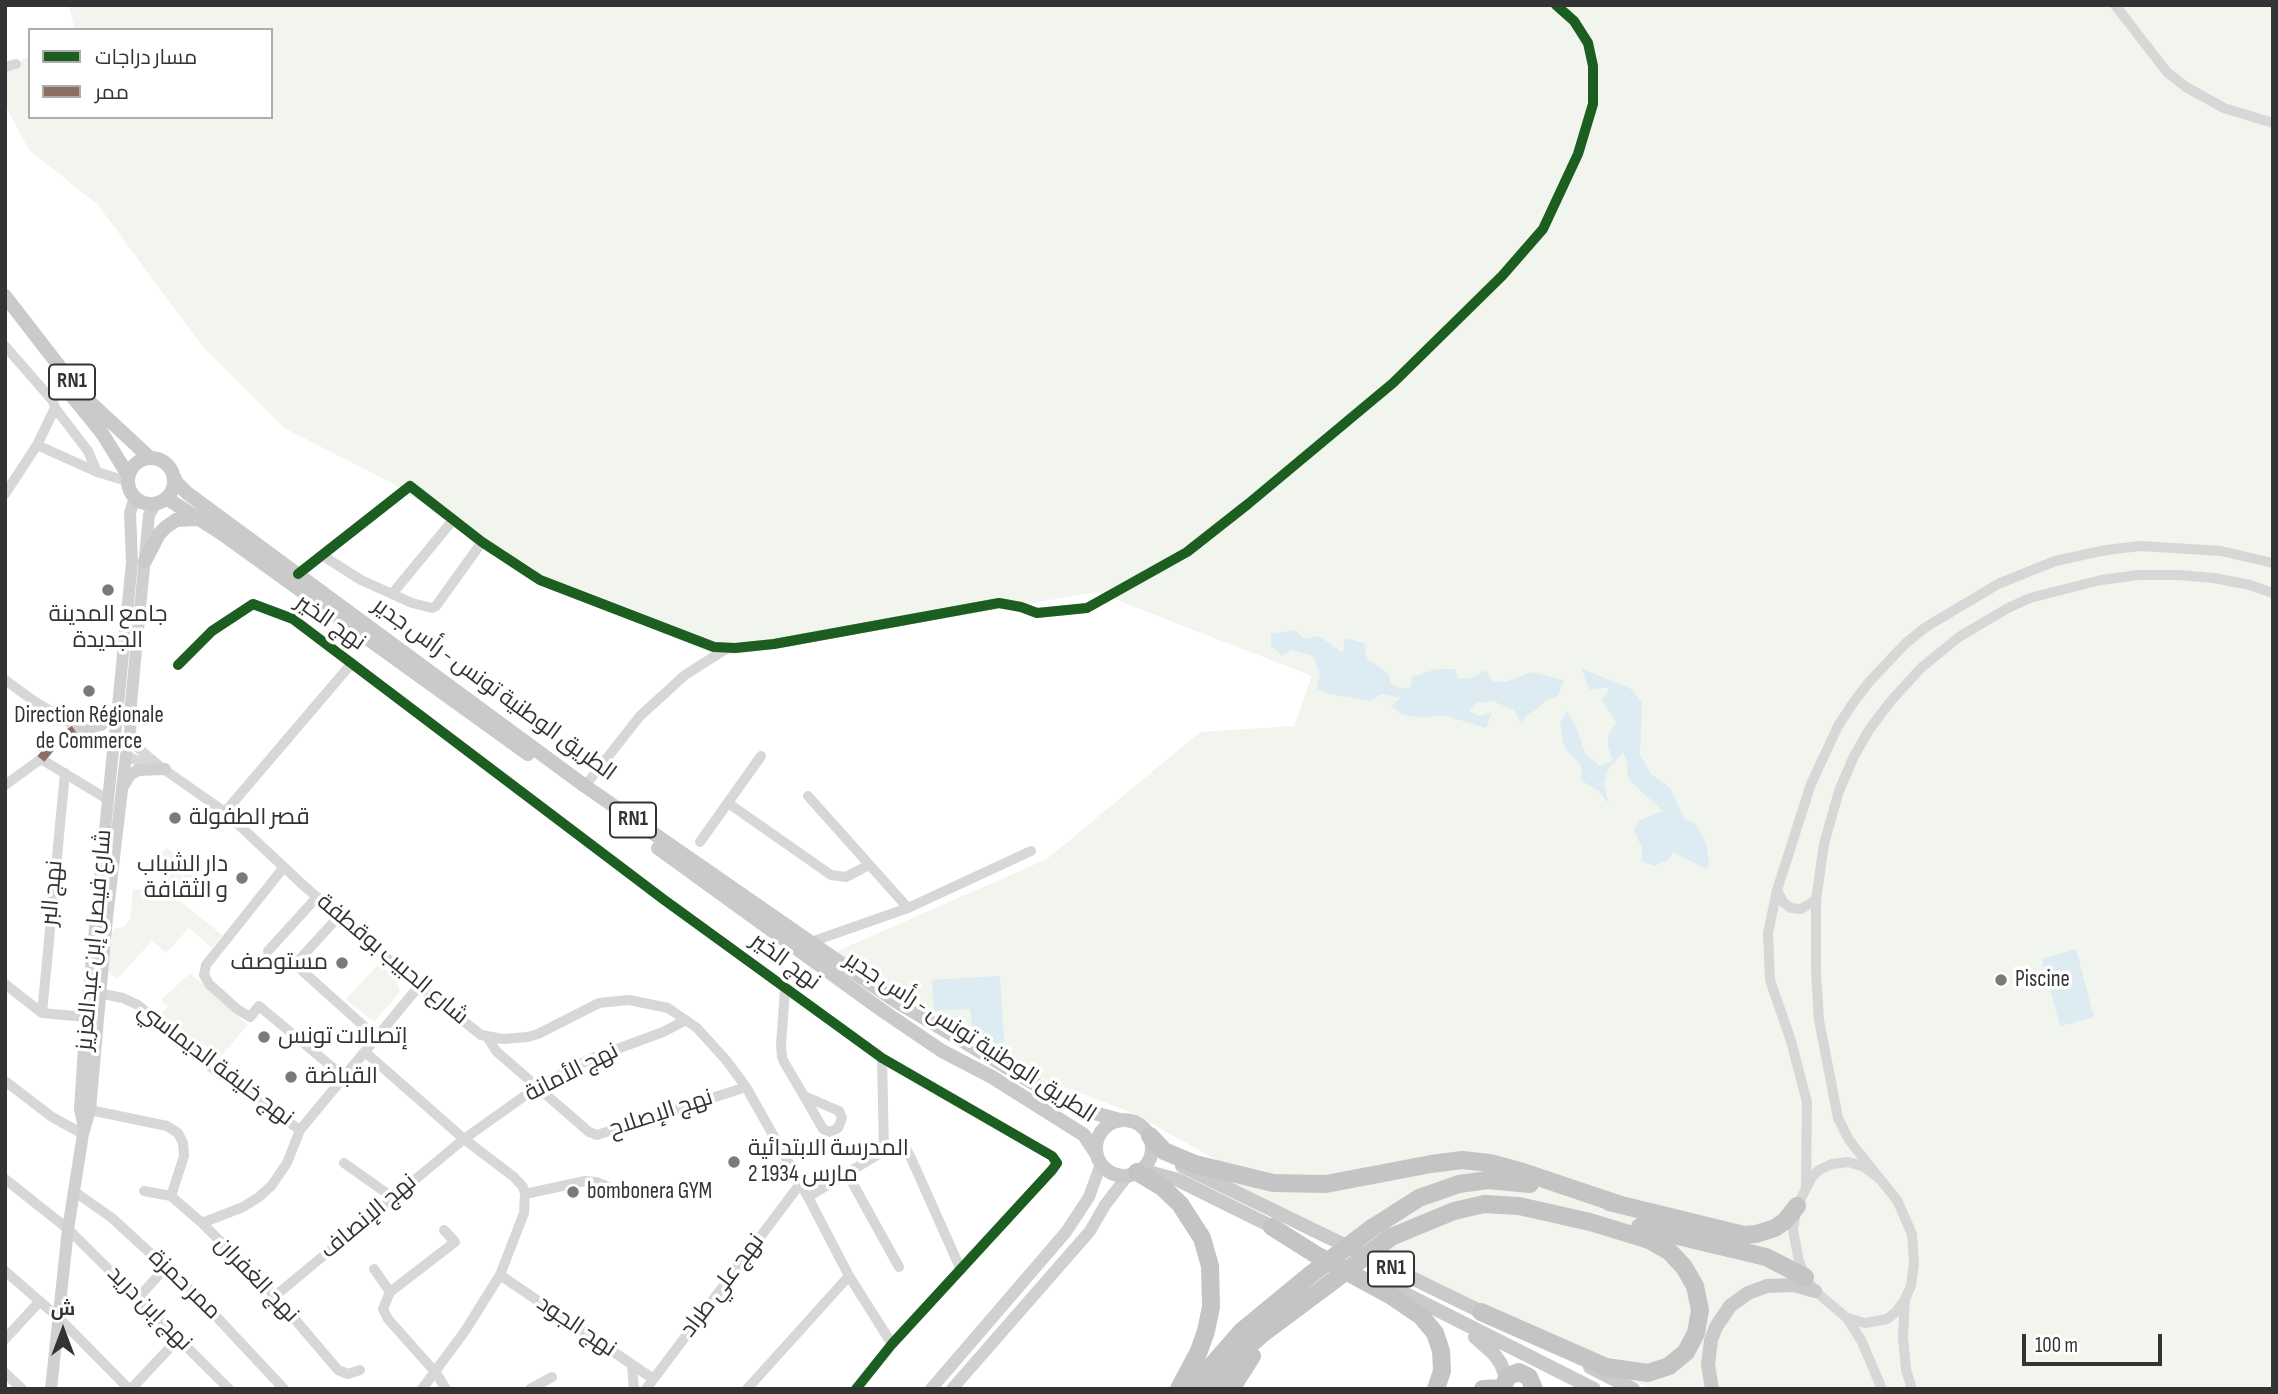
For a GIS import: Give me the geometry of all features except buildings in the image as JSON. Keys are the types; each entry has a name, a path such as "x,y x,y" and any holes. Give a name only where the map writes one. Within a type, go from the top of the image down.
{"highway":[{"path":"1151,1141 1164,1151 1195,1164 1273,1183 1326,1184 1462,1160 1490,1163 1523,1172 1618,1204"},
{"path":"1136,1172 1168,1191 1186,1212 1202,1238 1210,1266 1211,1307 1206,1331 1179,1389"},
{"path":"1191,1389 1242,1331 1371,1228 1407,1205 1459,1184 1481,1180 1536,1184 1744,1235 1775,1228 1785,1221 1797,1206"},
{"path":"1211,1389 1244,1350 1391,1237 1442,1206 1482,1197 1509,1197 1538,1202 1766,1256 1810,1284"},
{"path":"1391,1237 1454,1211 1484,1204 1519,1206 1590,1222 1649,1240 1670,1252 1684,1267 1695,1286 1700,1310 1696,1333 1686,1352 1669,1366 1648,1373 1606,1367 1481,1312"},
{"path":"1272,1227 1318,1256 1390,1295 1421,1316 1435,1333 1441,1351 1442,1371 1436,1389"},
{"path":"1231,1389 1245,1363 1297,1307"},
{"path":"1483,1389 1503,1385 1513,1373 1524,1374 1531,1379 1534,1389"}],"main road":[{"name":"RN1","path":"5,296 80,393 149,457 168,464 174,477"},
{"name":"RN1","path":"5,312 102,433 128,478 128,487 135,497 148,504 161,501"},
{"path":"128,478 136,463 149,457"},
{"path":"161,501 174,485 174,477"},
{"name":"الطريق الوطنية تونس - رأس جدير","path":"174,477 187,493 585,786 894,1000 1076,1108 1119,1120"},
{"name":"شارع فيصل إبن عبدالعزيز","path":"51,1389 68,1230 84,1131 107,799 132,562 130,513 135,497"},
{"name":"الطريق الوطنية تونس - رأس جدير","path":"161,501 201,520 883,1011 942,1051 992,1077 1084,1135 1099,1160"},
{"name":"شارع فيصل إبن عبدالعزيز","path":"85,1109 86,1017 94,992 129,747 149,515 161,501"},
{"path":"145,561 159,534 166,527 176,520 201,520"},
{"path":"80,730 101,725 116,711"},
{"path":"121,734 129,747 118,755 113,743 121,734"},
{"path":"123,789 130,775 138,770 163,769"},
{"name":"RN1","path":"1119,1120 1138,1123 1162,1156 1633,1389"},
{"path":"931,1389 1066,1231 1089,1197 1099,1160 1099,1136 1107,1125 1119,1120"},
{"path":"952,1389 1090,1231 1105,1205 1150,1159 1151,1141"},
{"name":"RN1","path":"1099,1160 1116,1174 1136,1172 1178,1180 1594,1389"},
{"path":"1712,1389 1708,1365 1711,1340 1730,1306 1748,1293 1767,1286 1810,1284"},
{"path":"1462,1324 1501,1364 1503,1385"}],"street":[{"path":"298,574 410,486 482,542 540,580 707,645 726,649 774,644 999,603 1037,613 1087,608 1187,552 1248,504 1393,383 1502,276 1543,229 1578,154 1594,104 1593,66 1588,43 1574,21 1556,5"},
{"path":"2115,5 2167,72 2186,88 2224,108 2273,123"},
{"path":"5,67 16,64"},
{"path":"5,346 52,401 88,451 97,472"},
{"path":"5,494 37,445 55,408"},
{"path":"37,445 97,472 128,478"},
{"path":"392,594 453,520"},
{"path":"323,556 342,570 392,594 412,603 434,608 482,542"},
{"path":"1807,1186 1807,1102 1791,1041 1774,999 1768,966 1768,933 1777,890 1811,784 1838,726 1869,682 1906,643 1926,627 1998,584 2055,561 2141,546 2221,551 2273,563"},
{"path":"1847,1318 1865,1323 1887,1319 1896,1312 1911,1286 1914,1263 1912,1234 1897,1200 1842,1130 1833,1098 1819,1020 1815,972 1816,900 1824,844 1839,791 1869,730 1921,668 1959,637 2030,598 2101,579 2138,575 2178,575 2226,580 2273,593"},
{"name":"نهج الخير","path":"178,665 212,631 253,604 299,622 785,989 882,1058 1056,1160 1052,1170 892,1344 856,1389"},
{"path":"585,786 640,716 685,675 726,649"},
{"path":"225,812 352,663"},
{"path":"5,680 80,730 113,743"},
{"path":"5,785 41,759 58,740 80,730"},
{"name":"شارع الحبيب بوقطفة","path":"129,747 225,812 419,986 475,1031 488,1038 515,1038 538,1034 576,1013 611,1001 629,1000 658,1004 687,1020 716,1047 746,1087 849,1276 892,1344"},
{"path":"700,842 761,756"},
{"path":"41,759 107,799"},
{"name":"نهج البر","path":"42,1013 65,773"},
{"path":"808,796 908,908"},
{"path":"728,803 831,875 846,877 869,865"},
{"path":"811,942 908,908 1031,851"},
{"path":"284,867 205,965 204,975 215,990 237,1009 250,1017 259,1006 344,1077"},
{"path":"1777,890 1784,903 1791,908 1801,909 1816,900"},
{"path":"268,951 317,897"},
{"path":"340,915 298,961 298,967 377,1038"},
{"path":"5,984 42,1013 86,1017"},
{"path":"202,1223 221,1218 243,1207 267,1190 287,1163 300,1129 419,986"},
{"path":"785,989 781,1053 804,1096"},
{"name":"نهج خليفة الديماسي","path":"94,992 126,999 138,1005 217,1072 300,1129"},
{"name":"نهج الأمانة","path":"464,1139 537,1087 590,1059 687,1020"},
{"name":"نهج الإصلاح","path":"488,1038 496,1051 589,1132 597,1135 746,1087"},
{"path":"365,1052 464,1139 514,1177 523,1187 525,1194 524,1213 500,1275 465,1331 422,1389"},
{"path":"882,1058 884,1151"},
{"path":"5,1080 52,1117 84,1131"},
{"path":"85,1109 167,1126 178,1133 183,1143 184,1156 171,1196 145,1191"},
{"name":"نهج الإنصاف","path":"275,1296 464,1139"},
{"path":"808,1197 884,1151 900,1147 911,1158 961,1270"},
{"path":"1880,1179 1864,1167 1849,1162 1832,1164 1819,1170 1797,1206 1793,1230 1810,1284 1847,1318 1861,1340 1882,1389"},
{"path":"344,1163 392,1197"},
{"path":"848,1175 899,1267"},
{"name":"نهج إبن دريد","path":"5,1179 68,1230 229,1389"},
{"path":"525,1194 585,1181 611,1188"},
{"name":"نهج علي طراد","path":"646,1389 800,1184"},
{"name":"ممر حمزة","path":"75,1192 112,1218 166,1267 242,1342 284,1389"},
{"name":"نهج الغفران","path":"171,1196 275,1296 338,1370 348,1374 360,1370"},
{"path":"444,1230 455,1242 390,1292 383,1307 385,1314 436,1373 446,1389"},
{"path":"138,1298 166,1267"},
{"path":"374,1269 390,1292"},
{"path":"5,1271 59,1318 130,1389 179,1338"},
{"name":"نهج الجود","path":"500,1275 632,1365 634,1389"},
{"path":"747,1389 849,1276"},
{"path":"1905,1299 1903,1337 1906,1370 1912,1389"},
{"path":"5,1339 40,1301"},
{"path":"632,1365 652,1378"},
{"path":"5,1373 22,1389"},
{"path":"530,1389 552,1377"}],"shaded area":[{"path":"69,5 2273,5 2273,1389 1651,1389 1423,1280 1219,1178 1225,1165 1135,1114 1025,1072 833,953 1047,859 1200,732 1294,726 1312,676 1096,592 735,655 713,654 541,583 392,483 284,428 203,347 98,205 29,150 5,105 5,72 28,56 28,119 273,119 273,28 74,27"},
{"path":"1294,630 1305,639 1319,636 1343,653 1345,638 1364,643 1367,659 1388,673 1391,683 1399,689 1411,687 1412,677 1437,669 1455,669 1458,678 1471,678 1486,670 1492,681 1506,682 1531,672 1564,680 1558,696 1546,700 1525,716 1522,724 1514,710 1493,701 1476,703 1469,711 1479,716 1492,712 1486,728 1443,715 1422,718 1403,715 1391,706 1401,698 1381,694 1371,701 1317,689 1320,674 1313,656 1291,650 1282,656 1271,645 1271,634"},
{"path":"1581,668 1631,689 1642,703 1640,755 1652,775 1670,788 1685,820 1695,823 1706,843 1709,860 1707,869 1673,852 1669,859 1654,866 1642,861 1642,848 1634,830 1638,821 1663,811 1628,779 1627,762 1623,752 1608,769 1604,784 1609,804 1599,791 1582,781 1581,765 1564,747 1560,724 1567,710 1585,754 1600,766 1613,761 1608,747 1608,736 1616,723 1602,700 1610,687 1590,690"},
{"path":"167,848 198,870 178,892 146,864"},
{"path":"151,877 222,935 212,948 189,928 166,953 152,941 117,979 108,971 113,929 125,926 130,919 133,889 143,890"},
{"path":"2076,949 2094,1017 2060,1026 2042,959"},
{"path":"379,964 396,978 400,992 374,1022 346,999"},
{"path":"190,973 248,1025 220,1057 202,1043 197,1048 159,1016 168,1006 161,1000"},
{"path":"1000,976 1004,1042 992,1045 973,1033 970,1009 934,1011 932,980"}],"marked path":[{"path":"41,759 54,743 77,728"}],"cycle path":[{"path":"298,574 410,486 482,542 540,580 714,647 774,644 999,603 1037,613 1087,608 1187,552 1248,504 1393,383 1502,276 1543,229 1578,154 1593,104 1593,66 1588,43 1574,21 1556,5"},
{"path":"178,665 212,631 253,604 293,619 663,899 882,1058 1052,1156 1057,1163 1052,1170 892,1344 856,1389"}],"place":[{"name":"جامع المدينة الجديدة","path":"108,590"},
{"name":"Direction Régionale de Commerce","path":"89,691"},
{"name":"قصر الطفولة","path":"175,818"},
{"name":"دار الشباب و الثقافة","path":"242,878"},
{"name":"مستوصف","path":"342,963"},
{"name":"Piscine","path":"2001,980"},
{"name":"إتصالات تونس","path":"264,1037"},
{"name":"القباضة","path":"291,1077"},
{"name":"المدرسة الابتدائية 2 مارس 1934","path":"734,1162"},
{"name":"bombonera GYM","path":"573,1192"}]}
